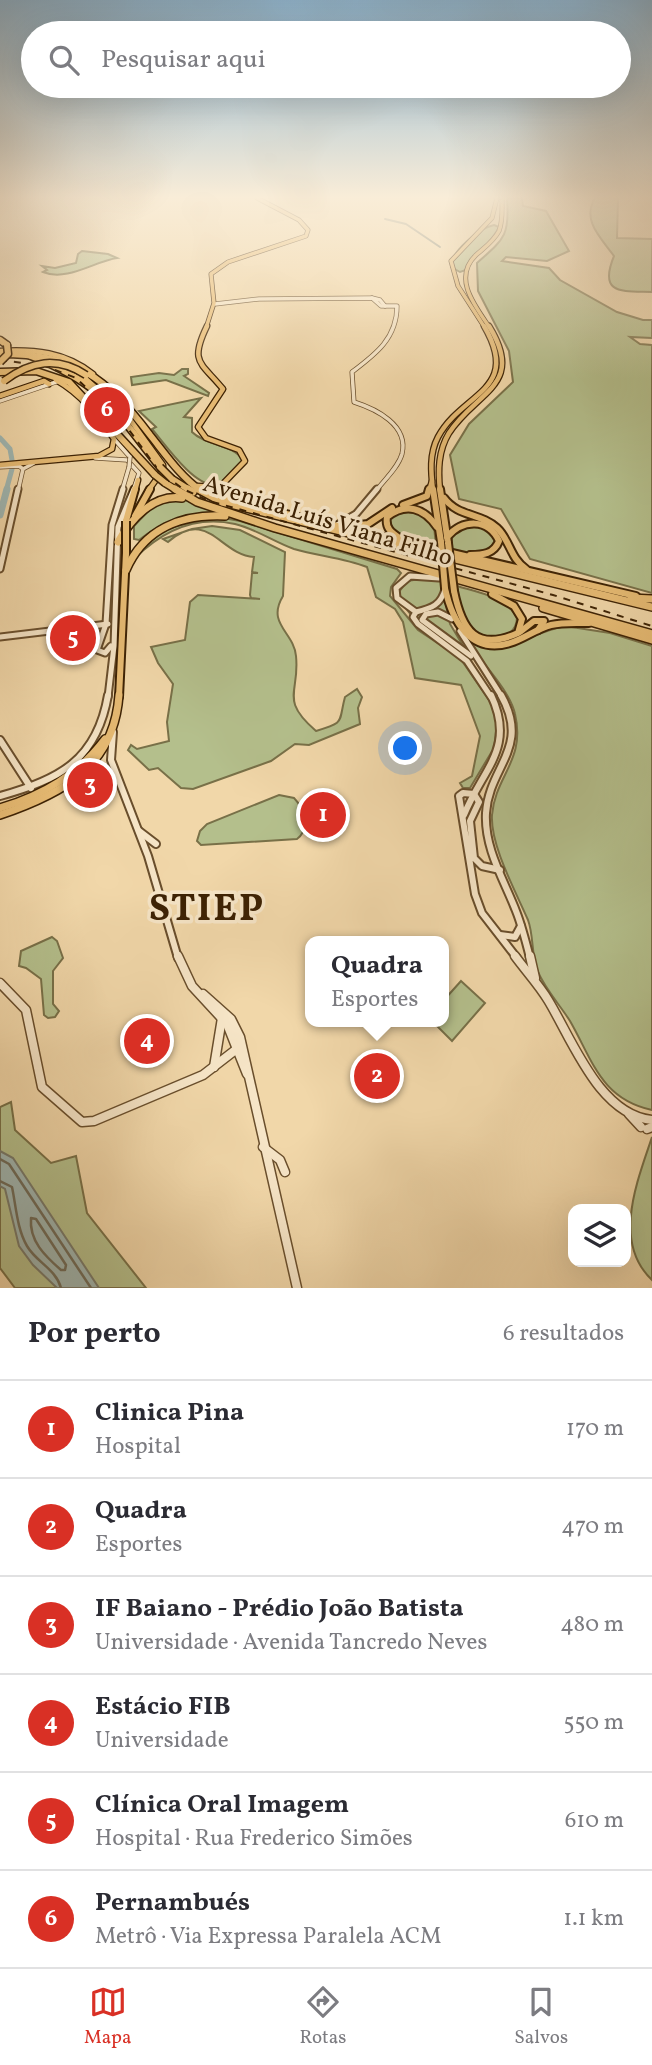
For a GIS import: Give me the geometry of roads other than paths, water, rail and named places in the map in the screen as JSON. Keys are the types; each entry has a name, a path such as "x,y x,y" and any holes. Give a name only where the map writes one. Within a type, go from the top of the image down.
{"highway":[{"path":"0,340 7,345 8,354 0,362"},
{"path":"11,353 28,355 74,374 97,391 132,428 169,481 197,494 219,495"},
{"path":"0,354 33,354 68,361 90,375 148,432"},
{"path":"2,383 26,367 46,361 68,364 90,375"},
{"name":"Avenida Luís Viana Filho","path":"9,371 36,370 69,382 155,479 169,481 197,502 249,520 652,634"},
{"path":"0,372 9,371"},
{"name":"Avenida Luís Viana Filho","path":"90,375 134,414 177,471 192,486 652,607"},
{"path":"105,426 130,453"},
{"path":"118,542 129,523 166,496 197,502"},
{"path":"126,570 132,553 141,542 172,523 207,515 249,520"},
{"path":"390,560 439,578 652,641"},
{"path":"609,597 652,599"}],"main road":[{"path":"219,495 245,461 239,450 206,439 198,427 201,419 223,393 222,387 201,368 196,356 200,341 212,321 215,304 210,278 216,268 242,258"},
{"path":"440,533 432,454 437,439 450,421 488,385 495,374 497,362 489,337 451,267 452,258"},
{"path":"472,258 466,270 469,292 499,345 503,368 497,384 444,439 438,460 445,541 463,624 474,635 499,640 518,633 536,619 544,621 533,633"},
{"path":"451,267 458,272 466,270"},
{"path":"0,354 36,350 61,354 78,362 90,375"},
{"path":"0,354 24,356 46,362"},
{"path":"33,354 76,372 95,385 163,465 163,470 130,506"},
{"path":"0,466 21,466 108,452 113,447 114,439 105,426 59,381 9,371"},
{"path":"26,373 34,377 29,386"},
{"path":"29,386 48,377"},
{"path":"0,398 44,381 48,384"},
{"name":"Avenida Luís Viana Filho","path":"177,471 197,486 219,495 544,576 652,599"},
{"path":"129,523 155,479"},
{"path":"340,526 365,525 390,509 422,499 430,491 433,479"},
{"path":"0,815 51,795 87,771 103,751 114,726 130,506 138,480"},
{"path":"440,486 451,509 495,526 503,534 514,560 524,568 544,576"},
{"path":"412,544 387,529 386,520 391,513 406,508 421,510 432,519 445,541 445,589 452,619 460,631 473,640 499,646 557,624 594,624"},
{"path":"445,541 458,525 471,523 490,527 498,536 498,547 488,554 454,554"},
{"path":"492,594 520,612 522,625 518,633"},
{"path":"0,808 47,791 75,773 94,754 114,726"}],"street":[{"path":"215,304 259,299 372,298 385,306 397,306 395,329 380,352 352,372 354,402 372,409 395,424 401,439 402,455 361,512 340,526"},
{"path":"0,398 59,381"},
{"path":"10,396 19,390"},
{"path":"112,644 105,653 97,650 106,624 111,526 130,467 130,453 114,439"},
{"path":"0,796 31,788 65,771 84,755 96,738 106,706 120,517 138,480 138,470 127,460 80,458"},
{"path":"0,569 21,466"},
{"path":"416,611 397,598 396,588 399,583 415,575 439,578"},
{"path":"445,589 438,605 416,611 413,617 418,625 457,652 473,667 500,715 502,736 499,750 463,818"},
{"path":"452,619 434,611 426,614 422,621 474,659"},
{"path":"0,639 114,621"},
{"path":"0,639 93,629 104,632"},
{"path":"48,635 61,630"},
{"path":"460,631 474,659 502,698 512,725 510,751 488,798 486,810 489,840 521,924 535,981"},
{"path":"114,726 110,754 138,830 181,968 197,991 222,1018 241,1050 297,1288"},
{"path":"0,740 31,788"},
{"path":"87,771 106,769 120,786"},
{"path":"482,866 474,858 470,821 479,802 474,794 467,792 459,796 478,904 495,931 553,1007 588,1074 601,1090 647,1124"},
{"path":"138,830 156,844"},
{"path":"472,877 476,867 500,870"},
{"path":"495,931 511,938 518,935 521,924"},
{"path":"0,983 26,1010 42,1087 79,1122 94,1121 199,1077 241,1050 243,1038 229,1016 197,991"},
{"path":"214,1067 222,1018"},
{"path":"263,1147 280,1160 285,1172"}],"water":[{"path":"0,1151 13,1158 99,1288 57,1288 33,1265 19,1246 5,1189 0,1186"}],"waterway":[{"path":"0,438 10,449 12,460"},
{"path":"6,491 12,469"},
{"path":"0,515 7,489"}],"railway":[{"path":"0,360 45,366 76,378 124,423 159,471 183,489 209,501 553,595 652,626"}],"place":[{"name":"Pernambués","path":"107,410"},
{"name":"Clínica Oral Imagem","path":"73,638"},
{"name":"IF Baiano - Prédio João Batista","path":"90,785"},
{"name":"Clinica Pina","path":"323,815"},
{"name":"Estácio FIB","path":"147,1041"},
{"name":"Quadra","path":"377,1076"}],"district":[{"name":"STIEP","path":"207,907"}]}
